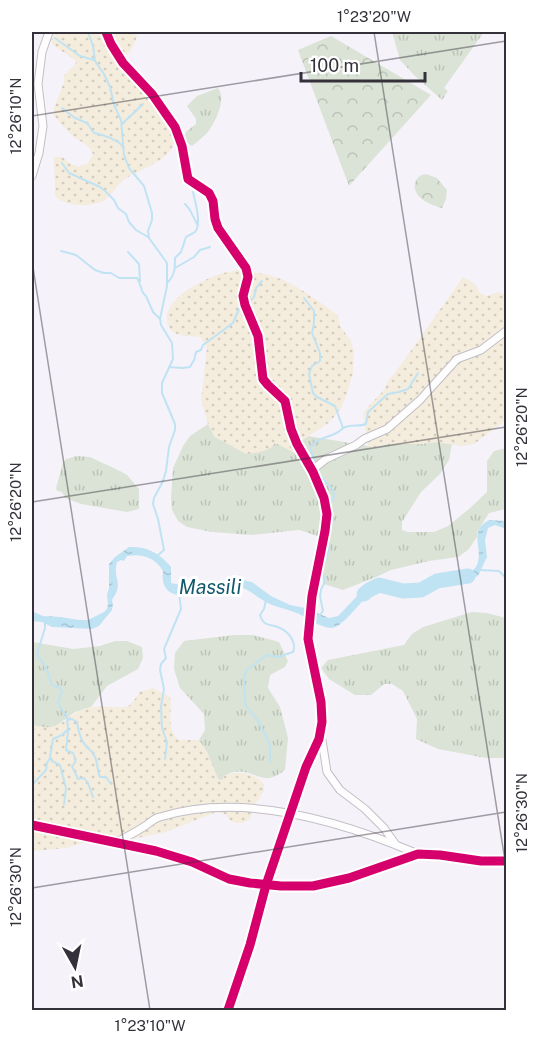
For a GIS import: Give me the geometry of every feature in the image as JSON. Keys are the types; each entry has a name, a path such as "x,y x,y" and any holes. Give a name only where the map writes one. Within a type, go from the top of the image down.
{"street":[{"path":"32,176 39,153 43,126 38,84 42,52 50,32"},
{"path":"106,32 123,63 152,94 175,127 182,146 188,179 209,193 213,201 218,228 246,268 248,277 243,297 258,336 263,379 285,401 291,429 313,472 324,498 327,514 312,596 308,639 321,702 322,722 266,885 250,945 228,1011"},
{"path":"313,472 326,459 387,429 420,400 457,359 481,350 507,331"},
{"path":"320,732 327,772 340,790 365,809 384,828 396,845"},
{"path":"117,842 157,817 206,808 248,808 333,823 417,854 481,861 507,861"},
{"path":"32,825 156,851 192,862 229,879 266,885 313,886 349,878 417,854"}],"green space":[{"path":"392,32 484,32 444,88 448,91 442,100 400,60"},
{"path":"331,36 431,95 349,186 298,50"},
{"path":"218,88 221,105 216,118 207,133 192,146 184,138 186,132 196,124 196,119 187,106 197,96"},
{"path":"426,174 437,178 447,190 442,208 428,203 416,193 416,181"},
{"path":"208,424 215,437 275,442 295,453 301,441 308,436 373,448 388,444 436,442 452,444 449,460 440,474 421,492 402,522 402,530 408,532 434,532 448,526 469,509 487,492 487,461 494,451 506,448 506,509 489,513 468,550 458,557 391,570 343,590 324,584 321,570 328,550 327,539 299,530 252,535 212,532 187,527 178,521 172,510 173,468 190,436"},
{"path":"77,456 90,457 127,475 139,489 139,509 127,512 81,504 65,498 56,488 63,463 66,459"},
{"path":"472,612 506,618 506,758 486,758 438,749 416,739 417,719 403,691 392,684 384,684 371,695 355,695 329,679 321,668 328,660 404,645 412,634 423,627"},
{"path":"253,635 279,642 288,661 285,667 270,675 268,688 280,707 288,738 285,770 270,778 234,772 224,776 222,780 218,779 207,752 199,740 205,730 204,714 180,688 174,669 175,653 184,641"},
{"path":"115,641 127,641 142,647 143,658 138,669 107,686 91,707 75,712 56,726 47,728 32,725 32,642 74,649 100,646"}],"sand":[{"path":"54,32 135,32 137,36 132,48 118,62 158,110 174,135 174,143 164,157 125,179 106,199 94,204 72,204 59,200 55,196 54,157 62,157 79,167 88,163 93,154 88,146 71,135 54,116 54,108 64,82 64,75 76,64 75,60 53,45 51,41"},
{"path":"239,270 276,277 304,291 338,315 340,326 351,341 354,353 353,373 341,408 327,424 301,441 295,453 275,443 271,448 261,452 246,454 215,437 208,424 201,400 207,348 200,337 174,333 168,326 168,312 178,297 212,277"},
{"path":"463,277 475,284 480,293 487,296 498,292 506,295 506,420 474,444 462,446 436,442 388,444 373,448 368,446 363,414 384,390 388,381"},
{"path":"153,688 170,697 171,725 175,735 179,740 199,740 207,752 218,779 222,780 224,776 230,774 246,773 264,784 264,791 250,819 243,823 236,823 225,814 216,812 166,832 117,842 87,842 66,848 32,851 32,725 55,726 91,707 128,706 139,692"}],"water":[{"path":"489,520 506,521 506,529 495,525 488,528 485,540 487,557 478,576 467,581 447,583 450,579 475,569 479,558 477,535 482,525"},
{"path":"129,547 153,551 162,558 171,567 171,583 190,587 235,579 243,580 252,582 271,596 290,605 305,608 329,618 338,616 360,593 376,581 381,583 382,588 366,598 340,624 332,628 268,603 240,587 208,595 176,595 167,590 164,585 163,571 157,563 143,556 133,555 127,556 124,561 117,562 118,589 112,600 112,610 99,626 92,629 52,627 42,622 32,621 32,611 43,616 79,620 88,620 104,612 108,604 109,564"}],"waterway":[{"path":"88,32 95,61 110,87 114,105 121,120 124,155 129,168 144,186 152,213 148,231 149,238 167,263 167,286 160,319 172,343 173,359 162,383 162,393 175,424 175,430 169,447 166,471 153,504 164,550 157,556"},
{"path":"55,38 80,56 94,60"},
{"path":"122,124 143,104"},
{"path":"62,108 75,118 87,123 94,133 117,141 123,146"},
{"path":"62,163 69,173 104,190 118,208 126,214 136,230 148,237"},
{"path":"168,282 174,271 175,258 181,252 186,237 195,232 197,228 193,192"},
{"path":"185,204 197,224"},
{"path":"175,268 194,257 200,250 210,247"},
{"path":"61,251 76,255 95,270 111,273 119,278 137,278 153,312 160,319"},
{"path":"128,252 139,264 140,281"},
{"path":"248,303 254,297 256,288 262,281"},
{"path":"304,298 314,311 312,333 320,353 320,361 312,366 309,374 313,393 335,406 343,428 318,441 310,448 316,465"},
{"path":"169,367 190,367 196,352 233,323 239,309 243,306"},
{"path":"343,428 366,424 368,412 388,394 408,389 418,373"},
{"path":"317,471 333,490 334,496 330,505 333,519 327,539 328,550 321,570 324,577 320,596 323,611 319,616"},
{"path":"479,570 499,571 506,576"},
{"name":"Massili","path":"364,594 379,585 403,591 421,590 437,581 468,576"},
{"path":"165,759 167,742 162,728 161,706 164,689 160,670 166,658 164,649 181,609 179,593"},
{"path":"266,600 260,615 265,624 286,632 294,645 293,652 278,657 267,655 247,670 244,676 245,702 267,738 270,746 270,762"},
{"path":"45,622 37,654 47,670 52,685 62,691 58,702 67,717 68,729 53,739 50,757 52,761 60,765 66,788 64,804"},
{"path":"67,720 72,719 77,722 82,741 95,757 100,777 106,777 111,784"},
{"path":"68,731 66,750 73,753 75,757 72,766 78,779 84,778 88,783 93,797"},
{"path":"32,785 46,770 50,758"}],"cycle path":[{"path":"106,32 123,63 152,94 175,127 182,146 188,179 209,193 213,201 218,228 246,268 248,277 243,296 258,336 263,379 285,401 291,429 313,472 324,498 327,514 312,596 308,639 321,702 322,722 319,739 306,767 266,885 250,945 228,1010"},
{"path":"32,825 156,851 192,862 229,879 281,886 313,886 349,878 418,854 481,861 506,861"}]}
